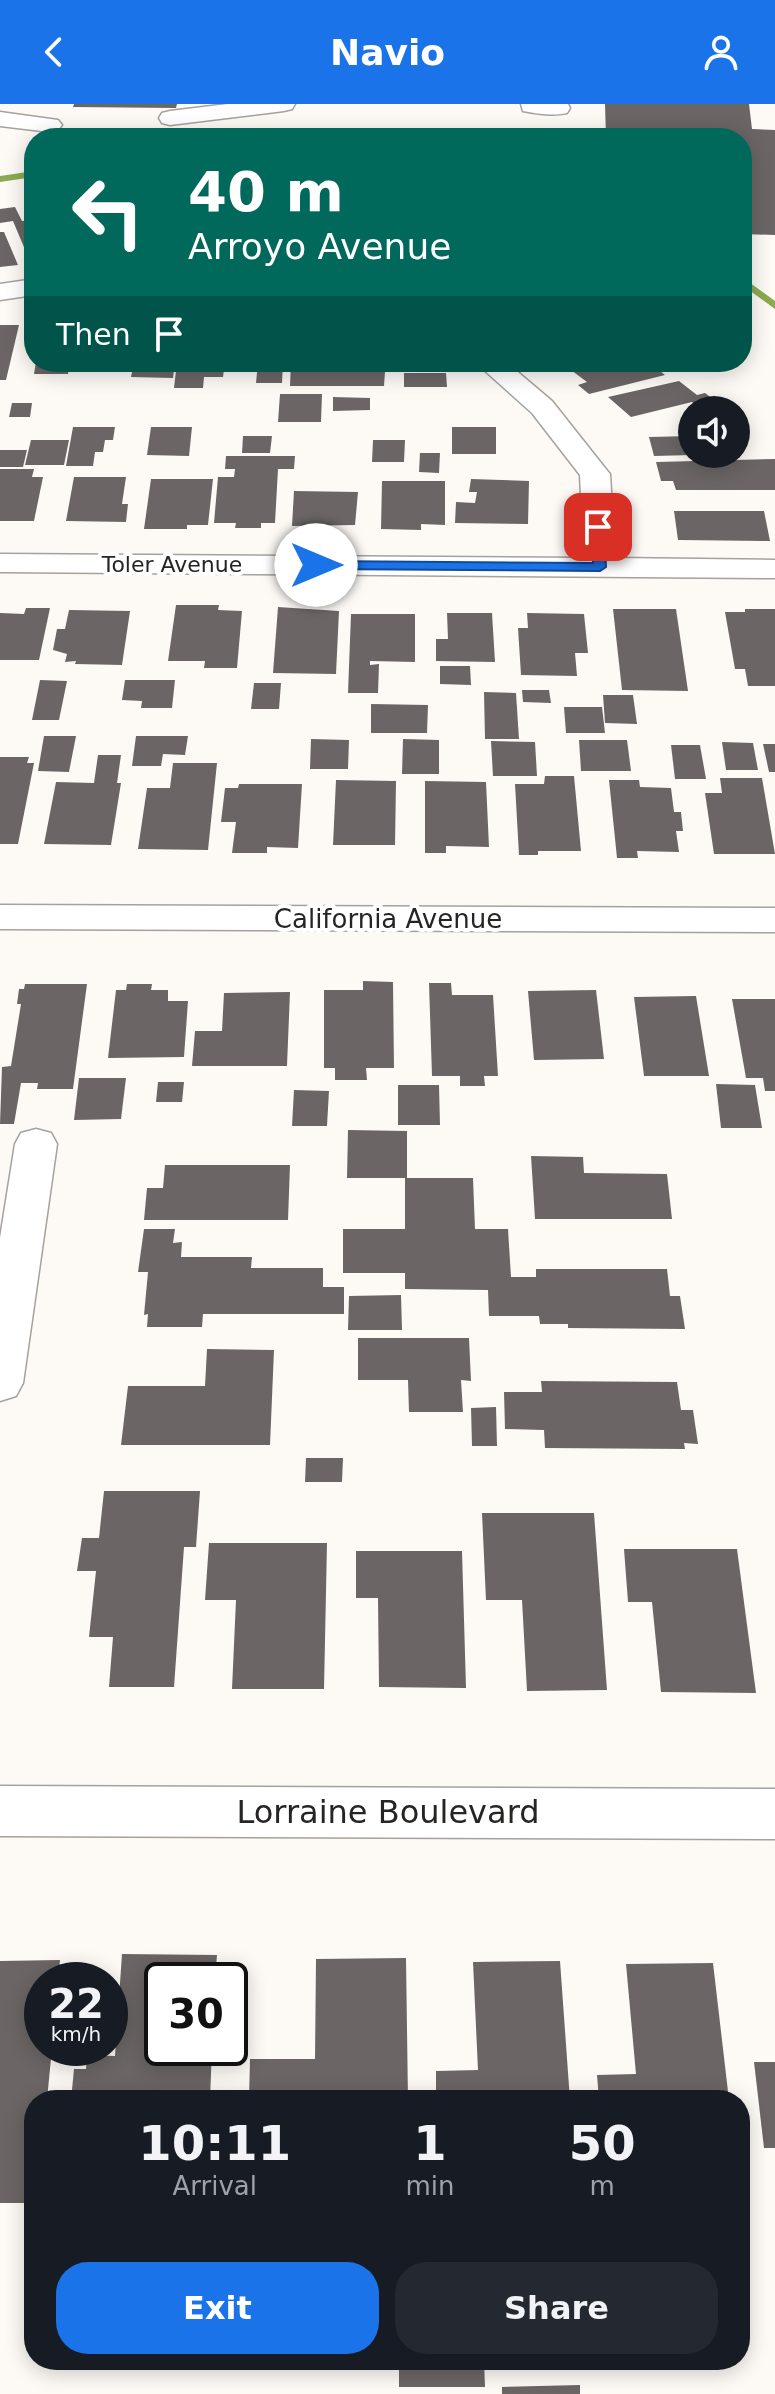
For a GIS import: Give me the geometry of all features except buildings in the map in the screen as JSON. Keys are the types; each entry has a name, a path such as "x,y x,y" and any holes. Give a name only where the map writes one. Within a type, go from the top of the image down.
{"street":[{"path":"0,119 16,104"},
{"path":"170,118 284,104"},
{"path":"531,106 559,114"},
{"path":"0,119 50,125"},
{"path":"0,292 24,288"},
{"path":"501,372 542,407 595,474 600,567"},
{"name":"Toler Avenue","path":"0,563 775,569"},
{"name":"California Avenue","path":"0,917 775,920"},
{"path":"0,1383 36,1144"},
{"name":"Lorraine Boulevard","path":"0,1811 775,1814"}],"waterway":[{"path":"0,179 24,175"},
{"path":"752,288 775,306"}],"route":[{"path":"316,565 600,567 598,527"}]}
